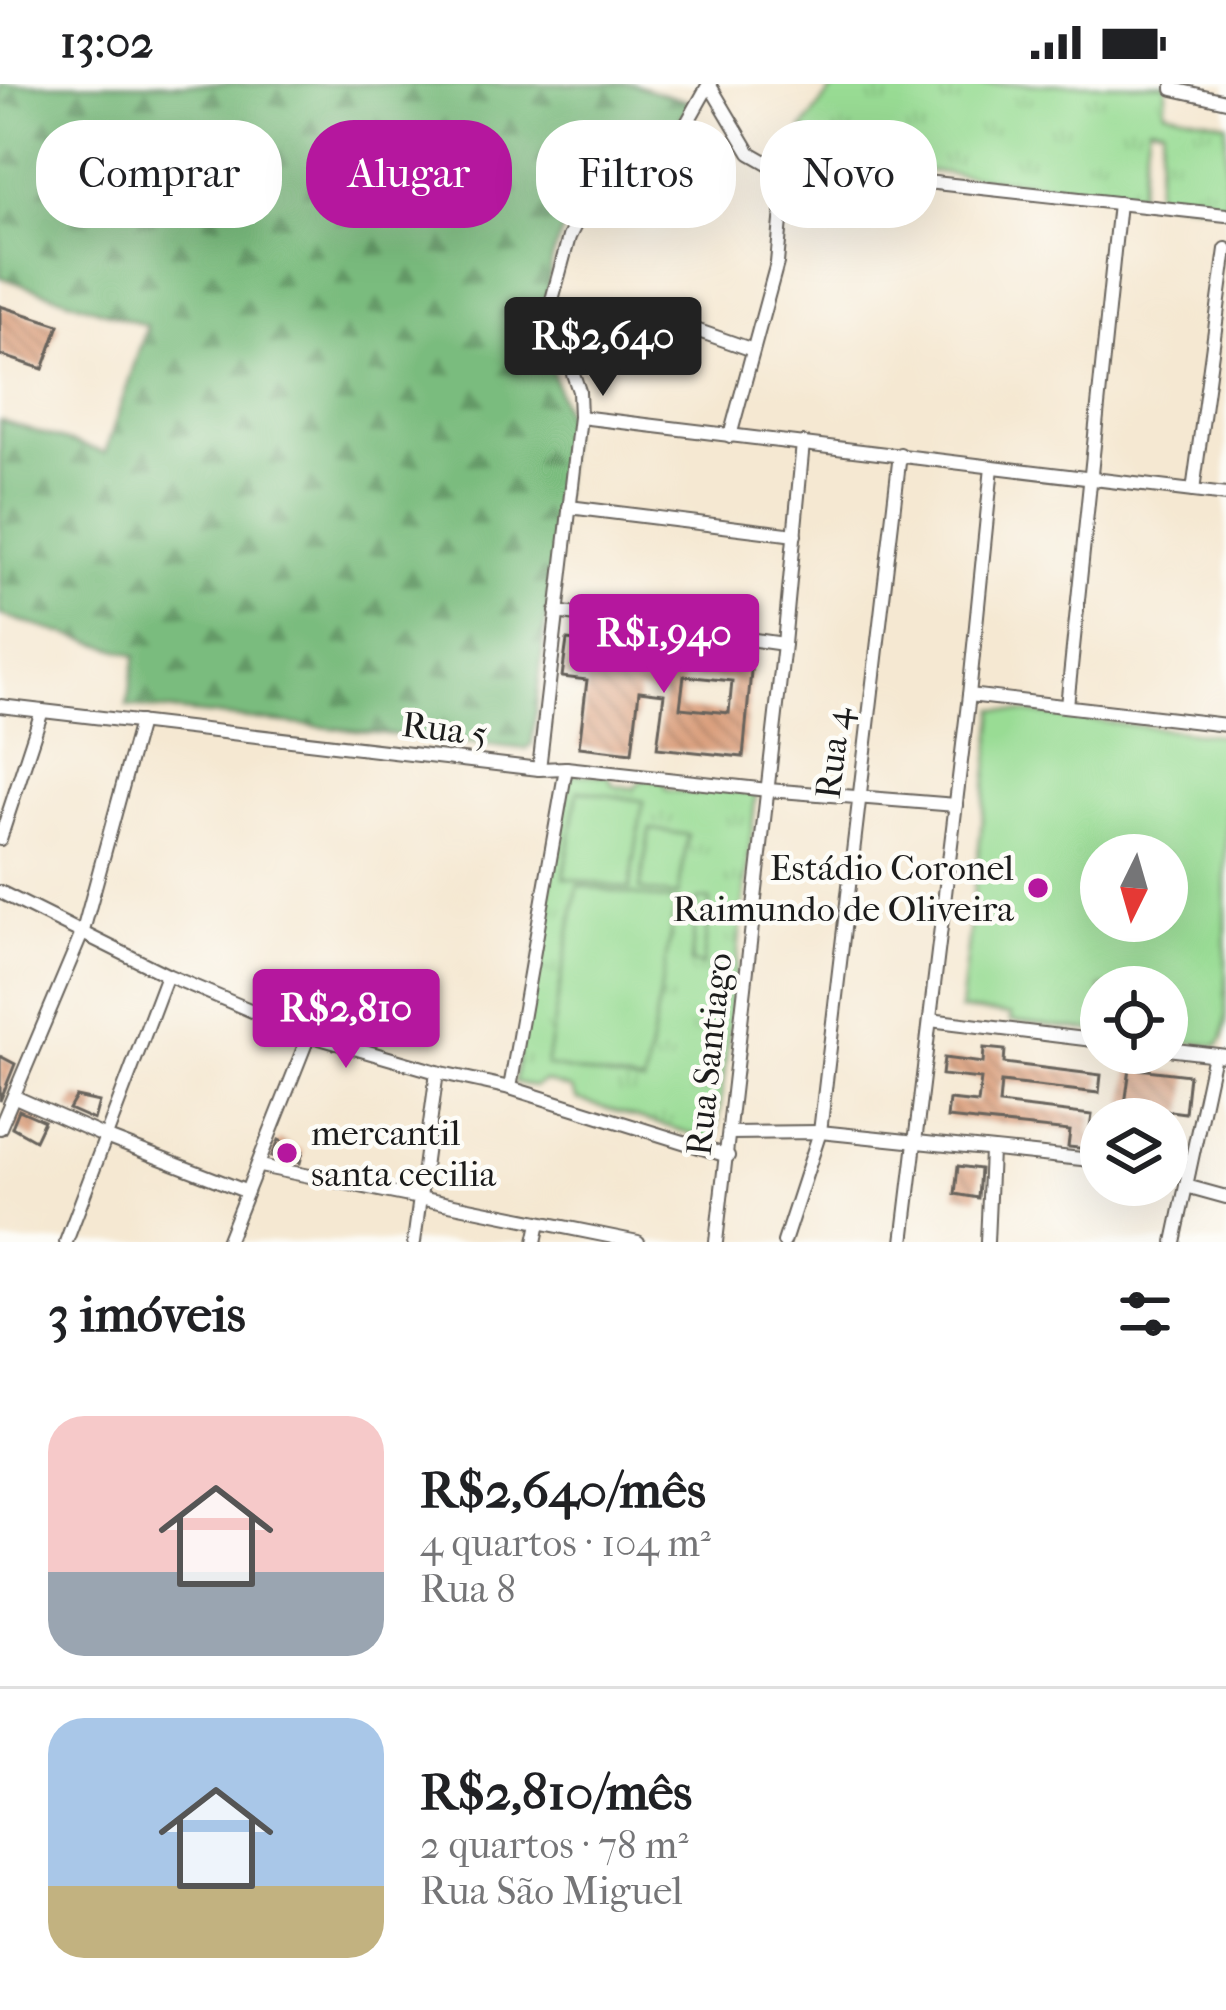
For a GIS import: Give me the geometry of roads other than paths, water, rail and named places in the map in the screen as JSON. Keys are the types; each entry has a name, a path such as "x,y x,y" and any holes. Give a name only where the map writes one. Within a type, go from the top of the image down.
{"street":[{"path":"539,770 580,416 574,369 553,316 556,278 568,237 589,206 660,171 709,84 750,153 760,161"},
{"path":"1174,84 1173,89 1226,100"},
{"path":"937,184 1226,215"},
{"path":"1067,706 1119,203"},
{"path":"730,436 777,263 780,228"},
{"path":"1193,490 1226,249"},
{"path":"630,307 753,350"},
{"path":"580,416 1226,495"},
{"name":"Rua Santiago","path":"716,1242 803,443"},
{"name":"Rua 4","path":"784,1242 820,1132 856,796 900,454"},
{"path":"903,1242 992,467"},
{"path":"569,507 795,535"},
{"path":"556,612 784,644"},
{"path":"969,695 1226,725"},
{"name":"Rua 5","path":"0,706 539,770 566,768 956,805"},
{"path":"0,839 42,712"},
{"path":"0,1128 82,931 140,722"},
{"path":"510,1088 566,768"},
{"path":"0,892 167,975 309,1035 510,1088 728,1156"},
{"path":"66,1242 167,975"},
{"path":"930,1020 1080,1038"},
{"path":"226,1242 309,1035"},
{"path":"1188,1052 1220,1056 1188,1179 1226,1197"},
{"path":"414,1242 436,1072"},
{"path":"15,1097 245,1191"},
{"path":"729,1133 820,1132 1080,1159"},
{"path":"989,1242 991,1151"},
{"path":"260,1166 638,1242"},
{"path":"1174,1242 1182,1206"},
{"path":"535,1242 539,1223"}],"place":[{"name":"Estádio Coronel Raimundo de Oliveira","path":"1038,888"},
{"name":"mercantil santa cecilia","path":"287,1153"}]}
